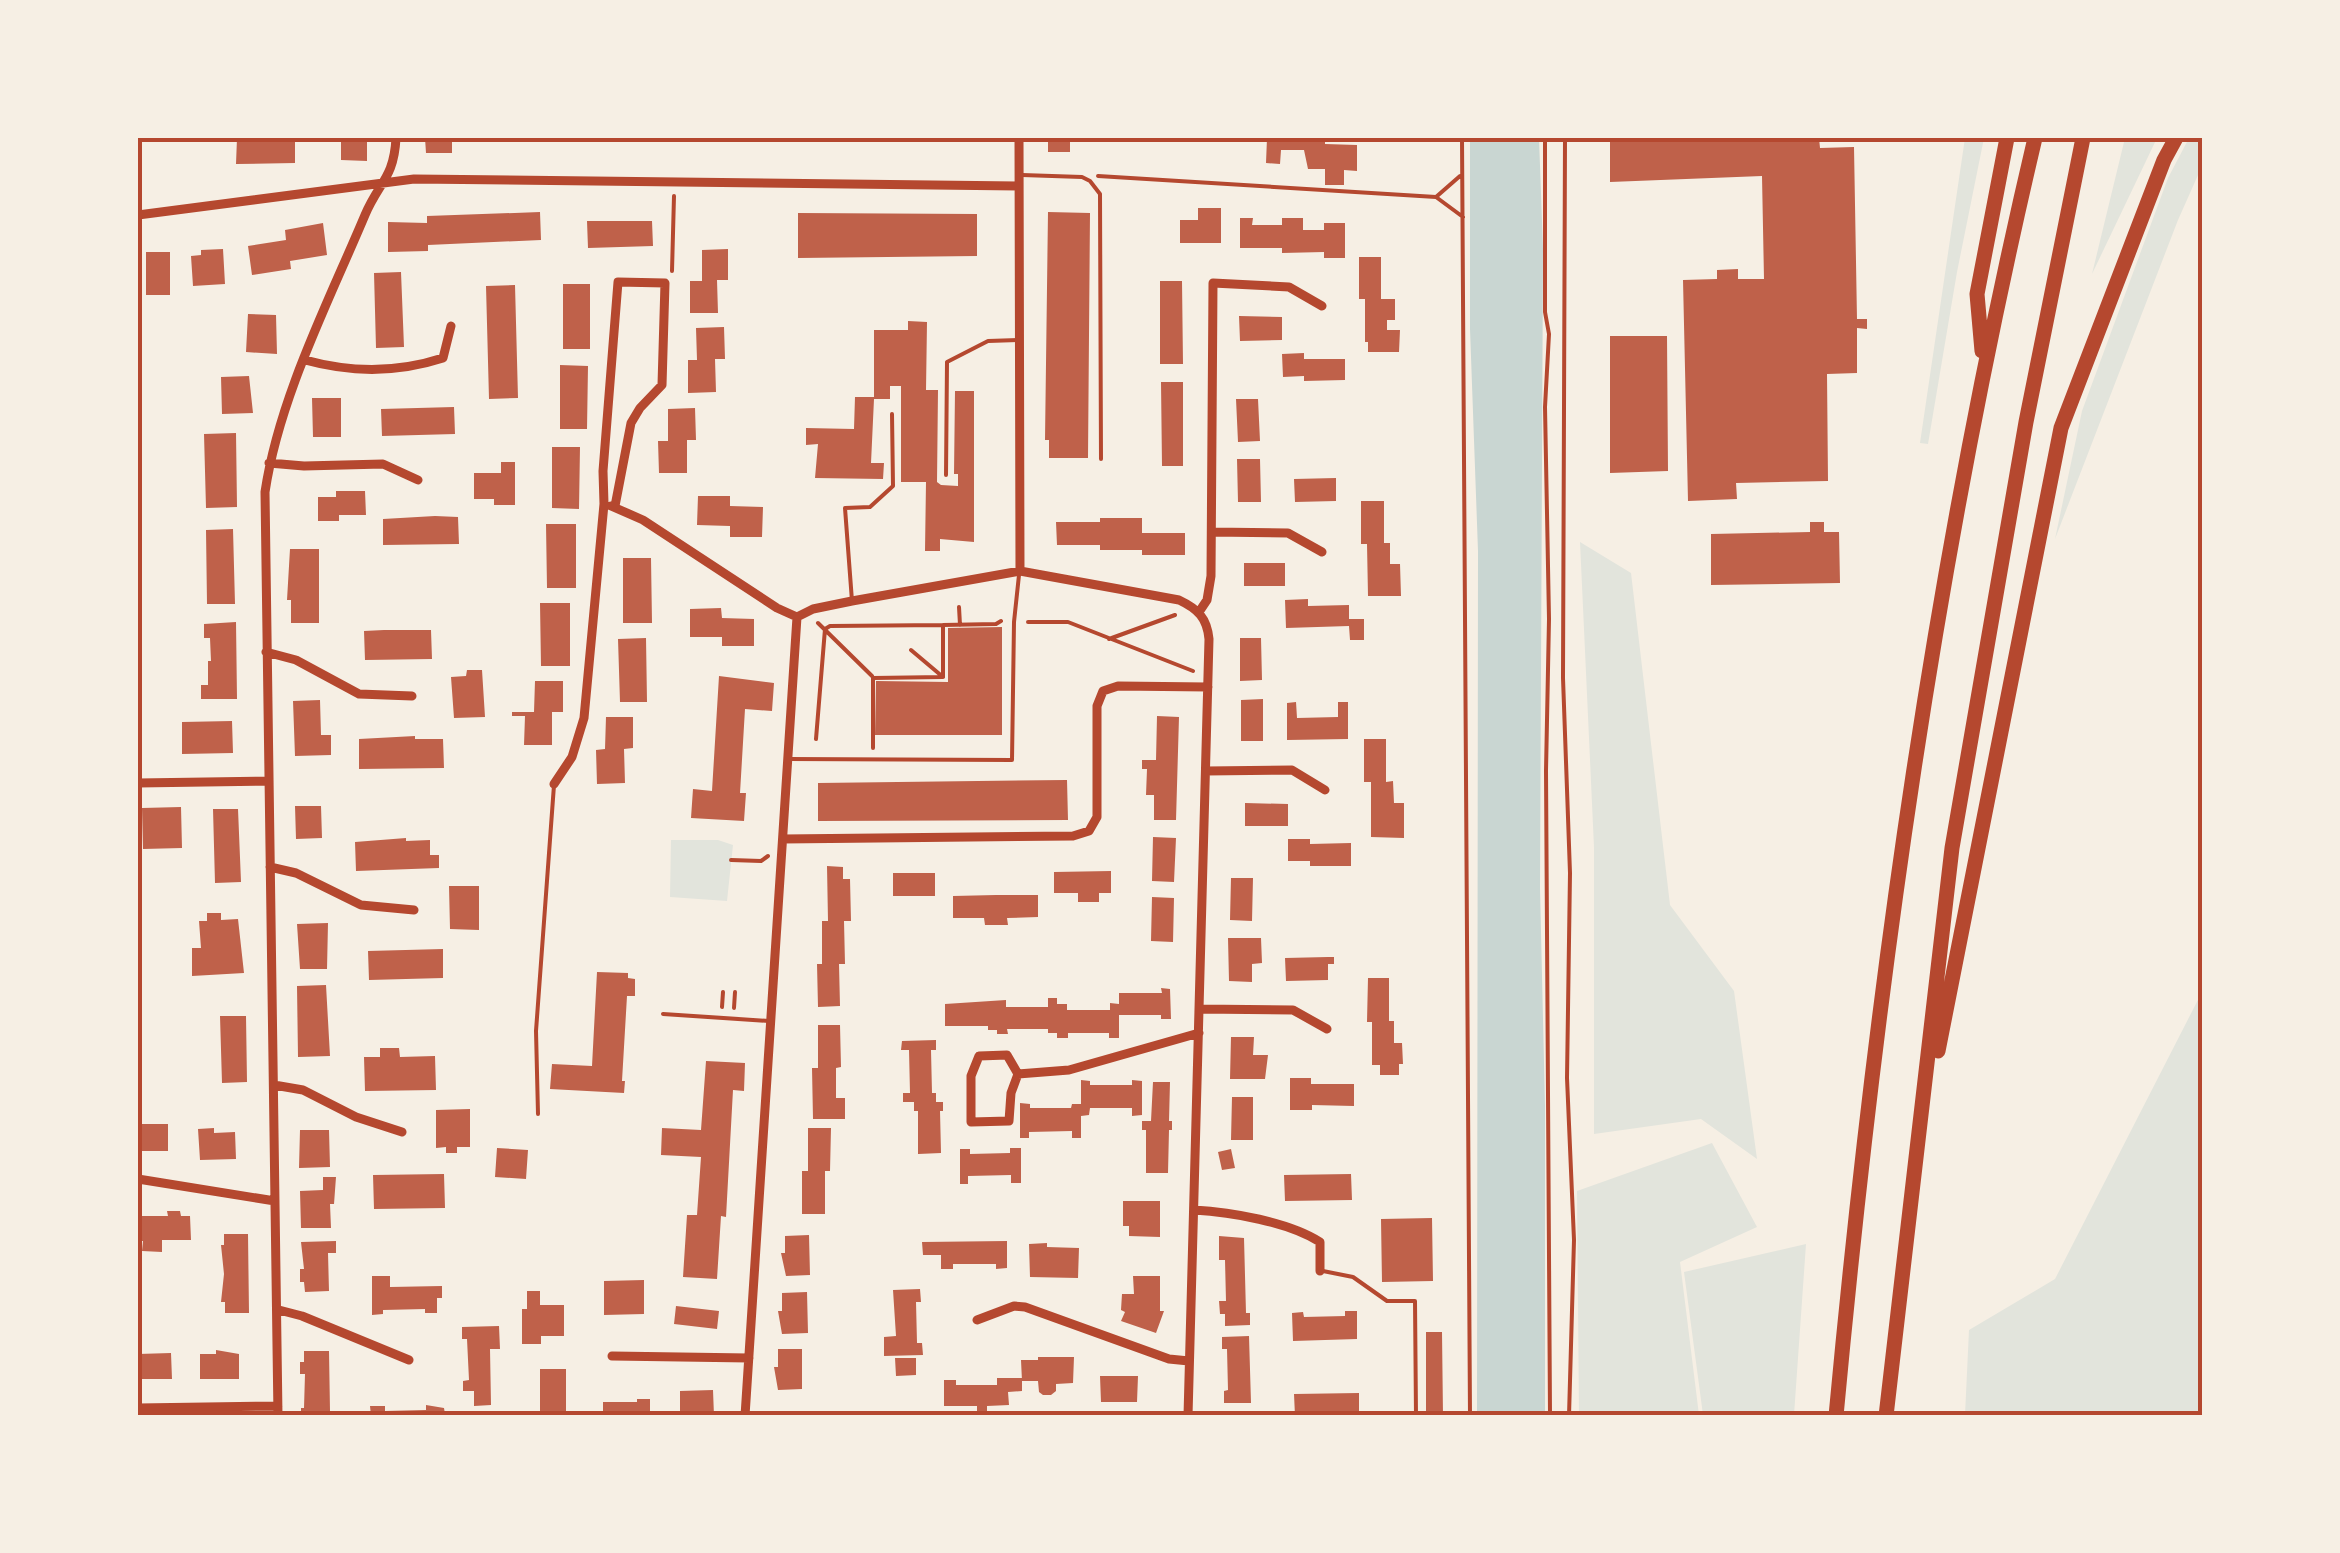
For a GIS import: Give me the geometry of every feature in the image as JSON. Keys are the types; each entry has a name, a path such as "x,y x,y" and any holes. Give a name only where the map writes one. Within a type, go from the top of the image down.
{"highway":[{"path":"1983,372 1977,294 2007,138"},
{"path":"1836,1416 1870,1098 1905,831 1944,581 1983,372 2035,138"},
{"path":"1886,1416 1952,848 2026,422 2084,138"},
{"path":"1918,1153 2061,428 2164,160 2176,138"}],"street":[{"path":"138,1408 278,1411 263,523 276,433 365,215 394,165 396,138"},
{"path":"1020,138 1020,571"},
{"path":"138,215 414,179 1019,180"},
{"path":"554,784 572,757 584,718 604,504 618,282 666,283 662,386 631,423 616,506"},
{"path":"1198,612 1210,590 1213,282 1288,287 1322,306"},
{"path":"305,360 338,370 408,369 443,358 451,326"},
{"path":"608,428 631,423"},
{"path":"269,462 304,466 383,464 418,480"},
{"path":"604,504 643,520 777,608 797,616 852,601 1020,571 1178,600 1205,620 1210,639 1188,1416"},
{"path":"1212,532 1288,533 1322,552"},
{"path":"744,1416 797,616"},
{"path":"266,652 296,660 359,694 412,696"},
{"path":"783,839 1074,836 1089,831 1097,817 1097,706 1103,690 1118,686 1208,686"},
{"path":"1206,771 1292,770 1324,790"},
{"path":"138,782 268,781"},
{"path":"270,867 296,873 362,905 414,910"},
{"path":"1199,1010 1293,1010 1327,1029"},
{"path":"1018,1074 1069,1070 1198,1033"},
{"path":"1007,1055 1018,1074 1011,1093 1009,1120 971,1122 972,1076 979,1056 1007,1055"},
{"path":"274,1084 303,1090 356,1116 402,1132"},
{"path":"138,1178 275,1200"},
{"path":"1194,1210 1304,1231 1320,1242 1320,1270"},
{"path":"977,1320 1014,1306 1025,1306 1169,1359 1190,1361"},
{"path":"278,1310 302,1316 408,1360"},
{"path":"612,1356 750,1358"}],"lane":[{"path":"1019,180 1082,177 1100,194 1101,459"},
{"path":"946,474 947,362 988,340 1020,340"},
{"path":"852,601 845,508 870,507 893,486 892,414"},
{"path":"788,759 1012,760 1016,583 1020,571"},
{"path":"538,1114 536,1031 554,784"},
{"path":"664,1014 769,1021"},
{"path":"1320,1270 1353,1277 1387,1301 1415,1301 1416,1416"}],"path":[{"path":"1462,138 1470,1416"},
{"path":"1545,138 1544,312 1549,334 1545,406 1550,619 1546,790 1550,1416"},
{"path":"1565,138 1563,678 1570,873 1567,1078 1574,1240 1570,1416"},
{"path":"1436,196 1462,174"},
{"path":"1090,181 1099,175 1436,196 1463,218"},
{"path":"666,283 674,268 674,182"},
{"path":"1109,638 1176,614 1178,600"},
{"path":"960,607 960,625"},
{"path":"813,609 816,622 873,678 873,760"},
{"path":"824,629 1006,622"},
{"path":"1022,622 1068,622 1193,670 1194,686"},
{"path":"943,626 943,677"},
{"path":"816,740 824,629"},
{"path":"911,650 943,677"},
{"path":"873,678 943,677"},
{"path":"731,860 762,861 771,854 782,853"},
{"path":"734,1012 736,992"}],"shaded area":[{"path":"1470,138 1539,138 1543,249 1540,888 1545,1415 1477,1415 1478,551 1470,329"},
{"path":"1965,138 1984,138 1928,444 1920,443"},
{"path":"2125,138 2157,138 2092,274"},
{"path":"2189,138 2202,138 2202,166 2055,539 2082,411 2168,178"},
{"path":"1580,542 1631,573 1670,905 1734,991 1757,1159 1701,1119 1594,1134 1594,847"},
{"path":"671,840 718,840 733,845 727,901 670,897"},
{"path":"2202,992 2202,1415 1965,1415 1969,1330 2055,1279"},
{"path":"1712,1143 1757,1227 1680,1262 1699,1415 1579,1415 1577,1191"},
{"path":"1806,1244 1794,1415 1703,1415 1684,1272"}],"building":[{"path":"237,138 295,138 295,163 236,164"},
{"path":"341,138 367,138 367,161 341,160"},
{"path":"425,138 452,138 452,153 426,153"},
{"path":"1048,138 1070,138 1070,152 1048,152"},
{"path":"1267,138 1325,138 1325,144 1357,145 1357,171 1344,170 1344,185 1325,185 1325,169 1308,169 1304,150 1281,150 1280,164 1266,163"},
{"path":"1610,138 1819,138 1820,148 1854,147 1857,319 1867,319 1867,329 1857,328 1857,373 1827,374 1828,481 1736,483 1737,499 1688,501 1683,280 1717,279 1717,270 1738,269 1738,279 1764,279 1762,176 1610,182"},
{"path":"1198,208 1221,208 1221,243 1180,243 1180,220 1198,220"},
{"path":"540,212 541,240 428,245 428,251 388,252 388,222 427,223 427,216"},
{"path":"1048,212 1090,213 1088,458 1049,458 1049,440 1045,440"},
{"path":"798,213 977,214 977,256 798,258"},
{"path":"1240,218 1253,218 1252,225 1282,225 1282,218 1303,218 1303,230 1324,230 1324,223 1345,223 1345,258 1324,258 1324,252 1282,253 1282,248 1240,248"},
{"path":"587,221 652,221 653,246 588,248"},
{"path":"323,223 327,255 290,261 291,269 252,275 248,246 286,240 285,230"},
{"path":"223,249 225,284 193,286 191,256 201,255 201,250"},
{"path":"728,249 728,280 717,280 718,313 690,313 690,281 702,281 702,250"},
{"path":"146,252 170,252 170,295 146,295"},
{"path":"1359,257 1381,257 1381,299 1395,299 1395,320 1387,320 1387,330 1400,330 1399,352 1368,352 1365,299 1359,299"},
{"path":"401,272 404,347 376,348 374,273"},
{"path":"1160,281 1182,281 1183,364 1160,364"},
{"path":"563,284 590,284 590,349 563,349"},
{"path":"515,285 518,398 489,399 486,286"},
{"path":"248,314 276,315 277,354 246,352"},
{"path":"1239,316 1282,317 1282,340 1240,341"},
{"path":"908,321 927,322 926,390 938,390 937,482 941,485 958,486 958,474 954,474 955,391 974,391 974,542 940,539 940,551 925,551 926,482 901,482 901,386 890,386 890,399 874,399 871,463 884,463 883,479 815,478 818,444 806,445 806,428 854,429 855,397 874,397 874,330 908,330"},
{"path":"724,327 725,359 715,359 716,392 688,393 688,360 697,360 696,328"},
{"path":"1610,336 1667,336 1668,471 1610,473"},
{"path":"1304,353 1304,359 1345,359 1345,380 1283,377 1282,354"},
{"path":"560,365 588,366 587,429 560,429"},
{"path":"249,376 253,413 222,414 221,377"},
{"path":"1161,382 1183,382 1183,466 1162,466"},
{"path":"312,398 341,398 341,437 313,437"},
{"path":"1236,399 1258,399 1260,441 1238,442"},
{"path":"454,407 455,434 382,436 381,409"},
{"path":"695,408 696,440 687,440 687,473 659,473 658,441 668,441 668,409"},
{"path":"236,433 237,507 206,508 204,434"},
{"path":"552,447 580,447 579,509 552,508"},
{"path":"1237,459 1260,459 1261,502 1238,502"},
{"path":"501,462 515,462 515,505 494,505 494,499 474,499 474,473 501,473"},
{"path":"1336,478 1336,501 1295,502 1294,479"},
{"path":"336,491 365,491 366,515 339,515 339,521 318,521 318,497 336,497"},
{"path":"698,496 730,496 730,506 763,507 762,537 730,537 730,526 697,525"},
{"path":"1361,501 1384,501 1384,543 1390,543 1390,564 1400,564 1401,596 1368,596 1367,544 1361,544"},
{"path":"458,517 459,544 383,545 383,519"},
{"path":"1100,518 1142,518 1142,533 1185,533 1185,555 1142,555 1142,550 1100,550 1100,545 1057,545 1056,522 1100,522"},
{"path":"1810,522 1824,522 1824,532 1839,532 1840,583 1711,585 1711,534 1810,532"},
{"path":"546,524 576,524 576,588 547,588"},
{"path":"233,529 235,604 207,604 206,530"},
{"path":"290,549 319,549 319,623 291,623 291,600 287,600"},
{"path":"623,558 651,558 652,623 623,623"},
{"path":"1244,563 1285,563 1285,586 1244,586"},
{"path":"1308,599 1308,606 1349,605 1349,619 1364,619 1364,640 1350,640 1349,626 1286,628 1285,600"},
{"path":"540,603 570,603 570,666 541,666"},
{"path":"721,608 722,618 754,619 754,646 722,646 722,637 690,637 690,609"},
{"path":"236,622 237,699 201,699 201,685 208,685 211,661 210,638 204,638 204,624"},
{"path":"1002,627 1002,735 875,735 876,681 948,682 948,628"},
{"path":"431,630 432,659 365,660 364,631"},
{"path":"646,638 647,702 620,702 618,639"},
{"path":"1240,638 1261,638 1262,680 1240,681"},
{"path":"467,670 482,670 485,717 454,718 451,677 466,676"},
{"path":"719,676 774,683 772,711 745,709 740,793 746,793 744,821 691,818 693,789 712,791"},
{"path":"535,681 563,681 563,712 552,712 552,745 524,745 525,716 512,716 512,712 534,712"},
{"path":"1263,699 1263,741 1241,741 1241,700"},
{"path":"320,700 321,735 331,735 331,755 295,756 293,701"},
{"path":"1296,702 1297,718 1338,717 1338,702 1348,702 1348,739 1287,740 1287,703"},
{"path":"1157,716 1179,717 1176,820 1154,820 1154,795 1146,795 1147,769 1142,769 1142,760 1156,760"},
{"path":"606,717 633,717 633,748 624,749 625,783 597,784 596,750 605,749"},
{"path":"232,721 233,753 182,754 182,722"},
{"path":"359,739 443,739 444,768 359,769"},
{"path":"1364,739 1386,739 1386,782 1393,781 1394,803 1404,803 1404,838 1371,837 1371,782 1364,782"},
{"path":"1067,780 1068,820 818,821 818,783"},
{"path":"1245,803 1288,804 1288,826 1245,826"},
{"path":"295,806 321,806 322,838 296,839"},
{"path":"181,807 182,848 143,849 142,808"},
{"path":"213,809 238,809 241,882 215,883"},
{"path":"1153,837 1176,838 1174,882 1152,881"},
{"path":"1288,839 1310,839 1310,844 1351,843 1351,866 1310,866 1310,861 1288,861"},
{"path":"430,840 430,855 439,855 439,868 356,871 355,842"},
{"path":"827,866 843,867 843,879 850,879 851,921 844,921 845,964 839,964 840,1006 818,1007 822,921 828,921"},
{"path":"1111,871 1111,893 1099,893 1099,902 1078,902 1078,893 1054,893 1054,872"},
{"path":"893,873 935,873 935,896 893,896"},
{"path":"1231,878 1253,878 1252,921 1230,920"},
{"path":"449,886 479,886 479,930 450,929"},
{"path":"1038,895 1038,917 1007,918 1008,925 985,925 984,918 953,918 953,896"},
{"path":"1152,897 1174,898 1173,942 1151,941"},
{"path":"207,913 221,913 221,920 238,919 244,973 192,976 192,948 201,948 199,921 207,921"},
{"path":"328,923 327,969 300,969 297,924"},
{"path":"1228,938 1261,938 1262,963 1252,964 1252,982 1229,981"},
{"path":"443,949 443,978 369,980 368,951"},
{"path":"1334,957 1334,964 1328,964 1328,980 1286,981 1285,958"},
{"path":"597,972 628,973 628,978 635,979 635,996 627,996 624,1093 550,1089 552,1064 592,1066"},
{"path":"1368,978 1389,978 1389,1021 1394,1021 1394,1043 1402,1043 1399,1075 1380,1075 1380,1065 1372,1065 1372,1022 1367,1022"},
{"path":"326,985 330,1056 298,1057 297,986"},
{"path":"1161,988 1170,989 1171,1019 1161,1019 1161,1015 1119,1015 1119,1038 1109,1038 1109,1033 1068,1033 1068,1038 1057,1038 1057,1033 1048,1033 1048,1029 1007,1029 1008,1034 997,1034 988,1026 945,1026 945,1004 1006,1000 1006,1007 1048,1007 1048,998 1057,998 1057,1004 1067,1004 1067,1010 1110,1010 1110,1003 1119,1004 1119,993 1162,993"},
{"path":"220,1016 246,1016 247,1082 222,1083"},
{"path":"818,1025 840,1025 841,1067 836,1068 836,1098 845,1098 845,1119 813,1119 812,1068 818,1068"},
{"path":"1231,1037 1254,1037 1253,1055 1268,1055 1265,1079 1230,1079"},
{"path":"936,1040 936,1050 931,1050 932,1093 936,1093 936,1102 943,1102 941,1153 918,1154 918,1111 914,1111 914,1102 903,1102 903,1093 910,1093 909,1050 901,1050 902,1041"},
{"path":"380,1048 399,1048 400,1057 435,1056 436,1090 365,1091 364,1057 380,1057"},
{"path":"706,1061 745,1063 744,1091 733,1090 726,1217 721,1216 717,1279 683,1277 687,1215 697,1215 701,1157 661,1155 662,1128 701,1130"},
{"path":"1290,1078 1311,1078 1311,1084 1354,1084 1354,1106 1312,1105 1312,1110 1290,1110"},
{"path":"1081,1080 1090,1081 1090,1085 1132,1085 1132,1080 1142,1081 1142,1115 1132,1116 1132,1108 1090,1108 1089,1115 1081,1116 1081,1138 1072,1138 1072,1131 1029,1132 1029,1138 1020,1138 1020,1103 1030,1104 1030,1108 1071,1108 1072,1104 1081,1104"},
{"path":"1153,1082 1170,1082 1172,1130 1168,1173 1146,1173 1146,1130 1142,1130 1142,1121 1151,1121"},
{"path":"1232,1097 1253,1097 1253,1140 1231,1140"},
{"path":"470,1109 470,1147 457,1147 457,1153 446,1153 446,1147 436,1148 436,1110"},
{"path":"138,1124 168,1124 168,1151 138,1151"},
{"path":"214,1128 214,1133 235,1132 236,1159 200,1160 198,1129"},
{"path":"808,1128 831,1128 825,1214 802,1214"},
{"path":"300,1130 329,1130 330,1167 299,1168"},
{"path":"497,1148 528,1150 526,1179 495,1177"},
{"path":"1010,1148 1021,1148 1021,1183 1011,1183 1011,1175 968,1176 968,1184 960,1184 960,1149 970,1149 970,1154 1010,1153"},
{"path":"1231,1149 1235,1168 1222,1170 1218,1152"},
{"path":"444,1174 445,1208 374,1209 373,1175"},
{"path":"1351,1174 1352,1200 1285,1201 1284,1175"},
{"path":"323,1177 336,1177 334,1204 330,1204 331,1228 301,1228 300,1191 323,1190"},
{"path":"1123,1201 1160,1201 1160,1237 1129,1236 1129,1226 1123,1226"},
{"path":"167,1211 190,1216 191,1240 162,1240 162,1252 142,1251 138,1216 168,1216"},
{"path":"1432,1218 1433,1281 1382,1282 1381,1219"},
{"path":"224,1234 248,1234 249,1313 225,1313 225,1302 221,1302"},
{"path":"809,1235 810,1275 786,1276 781,1253 785,1253 785,1236"},
{"path":"1219,1236 1244,1238 1246,1313 1250,1313 1250,1325 1225,1326 1225,1314 1220,1314 1219,1301 1226,1301 1225,1260 1219,1260"},
{"path":"336,1241 336,1253 328,1253 329,1291 305,1292 304,1282 300,1282 300,1269 304,1269 301,1242"},
{"path":"1007,1241 1007,1268 996,1269 996,1264 953,1264 953,1269 941,1269 941,1255 923,1255 922,1242"},
{"path":"1047,1243 1047,1247 1079,1248 1078,1278 1030,1277 1029,1244"},
{"path":"372,1276 390,1276 390,1287 442,1286 437,1313 425,1313 425,1309 383,1310 383,1314 372,1315"},
{"path":"1133,1276 1160,1276 1160,1311 1164,1311 1156,1333 1121,1321 1125,1312 1121,1310 1122,1294 1134,1294"},
{"path":"644,1280 644,1314 604,1315 604,1281"},
{"path":"920,1289 921,1302 916,1302 917,1343 922,1343 923,1355 884,1356 884,1337 896,1336 893,1290"},
{"path":"527,1291 540,1291 540,1305 564,1305 564,1336 541,1336 541,1344 522,1344 522,1309 527,1309"},
{"path":"807,1292 808,1333 782,1334 778,1311 782,1311 782,1293"},
{"path":"676,1306 719,1311 717,1329 674,1324"},
{"path":"1345,1311 1357,1311 1357,1339 1293,1341 1292,1313 1303,1312 1304,1317 1345,1316"},
{"path":"499,1326 500,1349 490,1349 491,1405 474,1406 474,1391 463,1391 463,1381 469,1380 467,1339 462,1339 462,1327"},
{"path":"1426,1332 1442,1332 1443,1416 1426,1416"},
{"path":"1249,1336 1251,1403 1224,1403 1224,1391 1228,1390 1227,1349 1222,1349 1222,1337"},
{"path":"778,1349 802,1349 802,1389 778,1390 774,1367 778,1367"},
{"path":"216,1350 239,1354 239,1379 200,1379 200,1354 216,1354"},
{"path":"304,1351 329,1351 330,1411 339,1412 339,1416 301,1416 305,1374 300,1374 300,1362 304,1362"},
{"path":"171,1353 172,1379 138,1379 138,1354"},
{"path":"1074,1357 1073,1383 1056,1384 1056,1391 1043,1395 1038,1381 1022,1381 1021,1360"},
{"path":"895,1358 916,1358 916,1375 896,1376"},
{"path":"540,1369 566,1369 566,1411 540,1411"},
{"path":"1100,1376 1138,1376 1137,1402 1101,1402"},
{"path":"997,1378 1022,1378 1022,1391 1008,1392 1009,1405 987,1406 987,1416 977,1416 977,1406 944,1406 944,1380 956,1380 956,1385 997,1385"},
{"path":"713,1390 714,1416 680,1416 680,1391"},
{"path":"1359,1393 1359,1416 1295,1416 1294,1394"},
{"path":"650,1399 650,1416 603,1416 603,1402"},
{"path":"426,1405 444,1408 445,1414 371,1416 370,1406 385,1406 385,1411 426,1410"}]}
